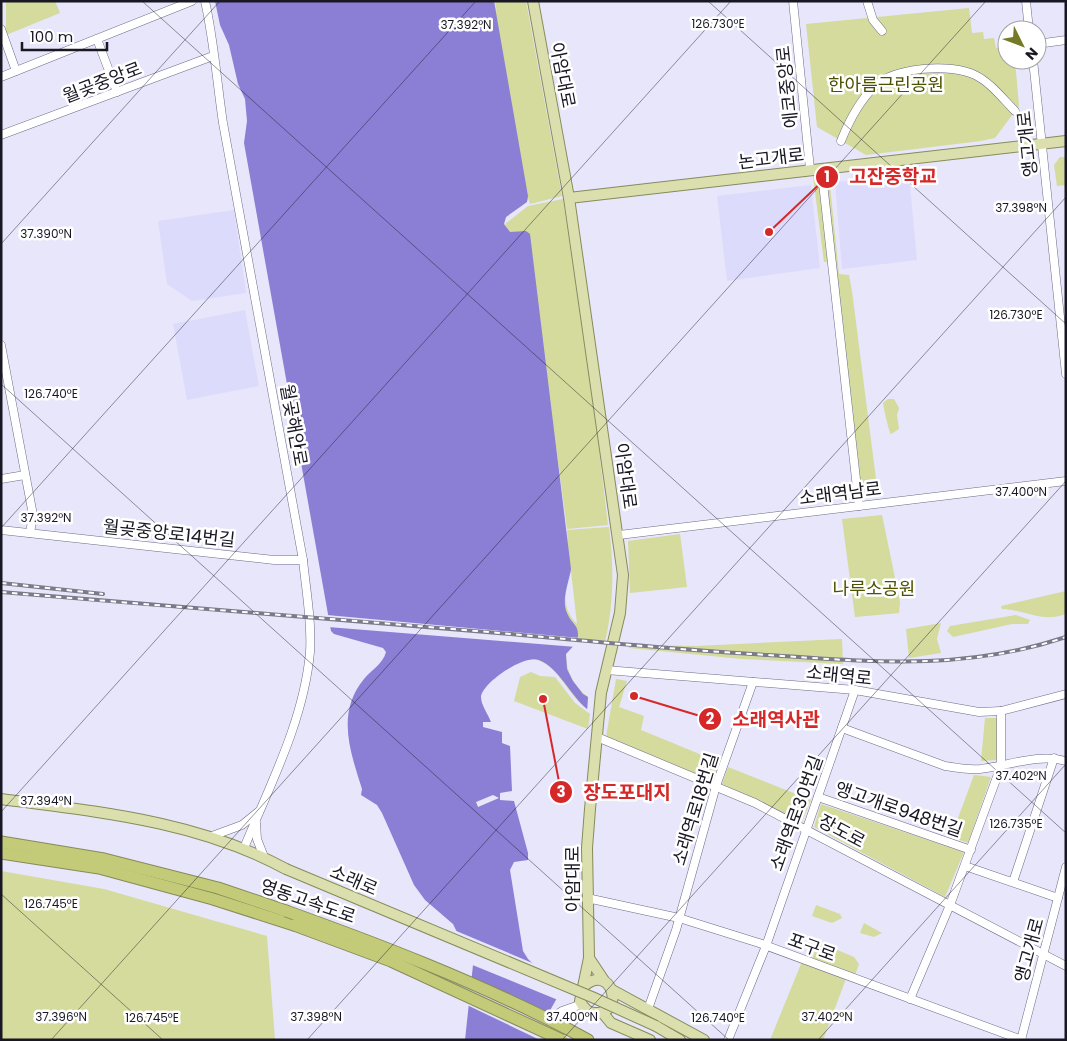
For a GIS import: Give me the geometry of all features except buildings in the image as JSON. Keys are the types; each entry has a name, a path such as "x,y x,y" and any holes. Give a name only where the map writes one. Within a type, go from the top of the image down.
{"highway":[{"name":"영동고속도로","path":"1,842 104,859 218,888 398,951 504,997 588,1040"},
{"name":"영동고속도로","path":"1,853 99,868 294,925 392,961 562,1040"}],"main road":[{"name":"아암대로","path":"533,1 569,198 619,535 623,575 620,613 606,670 597,737 587,848 589,958 584,986"},
{"name":"논고개로","path":"569,198 1066,141"},
{"name":"소래로","path":"1,799 166,823 212,836 244,848 286,869 608,1003 680,1040"},
{"path":"589,958 604,982 612,990 704,1040"},
{"path":"604,982 594,980 584,986 580,996 582,1004 591,1012 602,1012 613,1001 612,990"},
{"path":"602,1012 611,1022 650,1040"}],"street":[{"path":"166,1 169,10"},
{"path":"1,77 192,1"},
{"name":"월곶해안로","path":"205,1 211,30 213,56 303,560 310,652 302,697 244,848"},
{"name":"에코중앙로","path":"793,1 810,169"},
{"path":"867,1 872,20 882,31"},
{"path":"1026,1 1029,20"},
{"path":"1,29 16,71"},
{"path":"97,39 117,92"},
{"path":"1047,43 1066,40"},
{"name":"월곶중앙로","path":"1,135 213,56"},
{"path":"841,141 855,111 876,85 893,77 924,69 948,68 976,75 1015,111"},
{"name":"앵고개로","path":"1034,70 1066,374"},
{"path":"822,174 859,506"},
{"path":"1,345 33,515 30,533"},
{"path":"1,479 25,475"},
{"name":"소래역남로","path":"619,535 1066,481"},
{"name":"월곶중앙로14번길","path":"1,530 274,560 303,560"},
{"name":"소래역로","path":"606,670 855,690 979,712 1001,711 1066,694"},
{"name":"소래역로18번길","path":"648,1009 679,918 716,786 753,682"},
{"name":"소래역로30번길","path":"728,1040 766,946 855,690"},
{"path":"910,999 950,905 1001,766 1001,711"},
{"path":"842,728 945,766 978,769 1054,758 1066,761"},
{"name":"장도로","path":"597,737 716,786 806,829 1042,956 1066,966"},
{"path":"1013,882 1054,758"},
{"name":"앵고개로948번길","path":"818,797 970,850"},
{"path":"212,836 242,825 258,813"},
{"path":"258,813 256,834 264,857"},
{"name":"앵고개로948번길","path":"965,866 1058,898"},
{"name":"앵고개로","path":"1021,1040 1066,867"},
{"name":"포구로","path":"587,898 679,918 766,946 1021,1040"},
{"path":"549,1040 554,1018 562,1011 582,1004"}],"shaded area":[{"path":"215,1 494,1 528,196 527,202 506,217 504,224 510,232 526,231 530,234 571,569 565,597 565,608 578,632 577,642 566,654 567,669 573,681 583,694 588,697 587,709 553,669 539,660 532,659 514,665 505,671 488,684 481,697 491,722 483,722 483,727 502,732 502,743 510,746 512,791 500,793 500,800 514,801 528,853 528,860 514,862 510,870 523,951 528,959 556,987 557,998 548,1014 545,1040 465,1040 473,965 453,924 425,900 414,885 377,805 361,795 362,789 353,761 348,732 350,705 355,692 364,679 380,663 386,652 383,648 334,634 331,631 244,143 247,121 245,99 238,84 229,45 220,25"},
{"path":"909,175 917,260 842,269 835,182"},
{"path":"811,185 820,268 727,281 717,196"},
{"path":"234,210 246,293 192,301 167,284 158,221"},
{"path":"245,310 259,386 187,400 173,324"}],"green space":[{"path":"6,1 55,1 60,13 6,35"},
{"path":"494,1 497,13 495,1 526,1 562,196 530,204 528,198 523,205 505,219 504,224 509,232 505,224 528,206 563,199 597,433 608,525 567,529 554,432 569,563 567,530 609,527 612,556 612,599 605,642 578,641 566,654 567,667 572,679 588,697 588,709 580,703 553,670 536,660 526,659 477,219","holes":["571,571 577,624 566,606 565,599 566,586"]},
{"name":"한아름근린공원","path":"969,8 972,33 983,32 984,39 994,38 997,48 997,70 1016,70 1019,106 995,138 866,155 817,127 806,24"},
{"path":"1060,157 1066,157 1066,185 1057,186 1054,165"},
{"path":"813,176 829,176 839,274 849,275 852,291 877,487 854,491 828,262 824,262"},
{"path":"888,399 894,399 899,408 897,415 899,429 891,434 883,403"},
{"name":"나루소공원","path":"882,515 900,602 899,613 855,617 842,519"},
{"path":"680,534 687,587 630,593 628,541"},
{"path":"1066,591 1066,614 1041,617 1002,609 1001,606"},
{"path":"1016,615 1030,620 1028,624 1012,624 953,637 947,631 950,626"},
{"path":"941,623 937,639 941,653 909,658 906,629"},
{"path":"842,639 843,664 742,659 629,648 629,645 696,646"},
{"path":"531,672 540,676 555,677 575,703 590,714 588,729 514,701 520,677"},
{"path":"616,679 627,681 619,707 644,716 641,730 719,762 713,781 606,737"},
{"path":"985,718 997,718 997,760 981,761"},
{"path":"728,767 811,800 802,822 722,784"},
{"path":"974,775 991,777 968,843 951,837"},
{"path":"821,804 964,852 945,897 814,827"},
{"path":"1,871 104,889 267,936 275,1040 1,1040"},
{"path":"816,905 840,914 842,918 832,923 812,916"},
{"path":"864,923 882,933 874,937 860,933"},
{"path":"823,944 854,957 859,964 854,978 847,976 823,1040 770,1040 803,959 811,962 816,948"}],"pier":[{"path":"327,615 580,638 581,641 576,647 328,627"},
{"path":"493,795 499,798 478,807 476,802"},
{"path":"454,930 537,965 559,986 561,994 558,1000 470,964"},
{"path":"470,977 550,1014 547,1040 540,1040 467,1005"}],"railway":[{"path":"1,583 103,594"},
{"path":"1,592 671,648 845,660 918,661 955,659 1028,648 1066,637"}],"place":[{"name":"고잔중학교","path":"769,232"},
{"name":"소래역사관","path":"634,696"},
{"name":"장도포대지","path":"543,699"}]}
